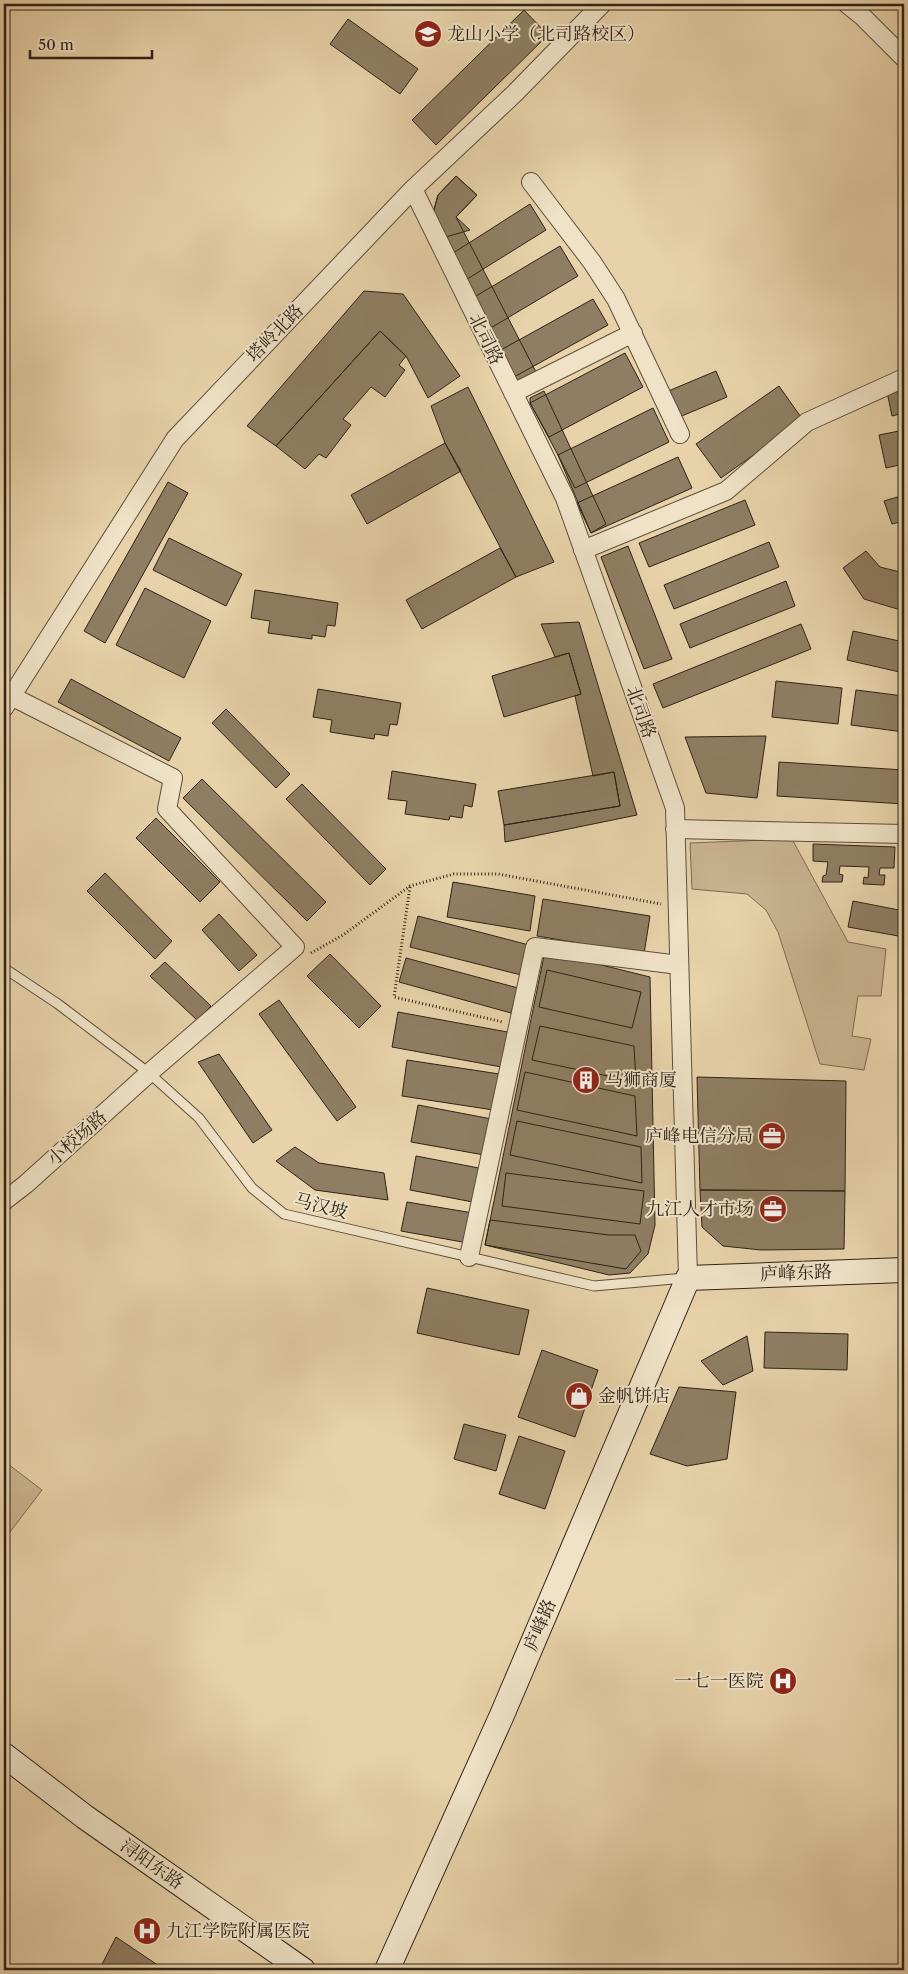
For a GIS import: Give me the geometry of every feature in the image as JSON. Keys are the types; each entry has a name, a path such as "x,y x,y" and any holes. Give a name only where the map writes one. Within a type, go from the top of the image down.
{"main road":[{"name":"庐峰东路","path":"688,1278 904,1270"},
{"name":"庐峰路","path":"387,1970 502,1715 688,1278"},
{"name":"浔阳东路","path":"4,1754 85,1817 303,1970"}],"street":[{"name":"塔岭北路","path":"7,702 175,439 413,189 515,93 602,4"},
{"path":"847,4 862,16 904,58"},
{"path":"531,182 592,262 616,299 680,434"},
{"name":"北司路","path":"413,189 565,498 675,808 688,1278"},
{"path":"513,394 633,333"},
{"path":"583,550 726,492 807,422 904,378"},
{"name":"小校场路","path":"4,1201 26,1184 149,1073 295,947 167,809 173,778 7,702"},
{"path":"675,829 904,834"},
{"path":"469,1257 535,947 679,965"}],"lane":[{"name":"马汉坡","path":"4,968 58,1004 149,1073 199,1118 252,1188 284,1214 594,1286 688,1278"}],"path":[{"path":"311,954 343,935 410,886 454,874 498,874 677,907"},
{"path":"410,886 394,997 518,1025"}],"shaded area":[{"path":"792,839 848,942 886,949 881,996 858,996 852,1036 871,1039 864,1070 820,1064 778,932 766,910 747,894 692,889 690,843"},
{"path":"4,1461 42,1490 10,1532 4,1527"}],"building":[{"path":"524,10 548,35 436,145 412,120"},
{"path":"348,19 418,69 400,94 330,44"},
{"path":"456,176 477,195 456,217 537,374 517,384 432,217 438,195"},
{"path":"456,176 477,195 456,217 470,230 442,238 432,217 438,195"},
{"path":"530,204 546,230 464,281 450,255"},
{"path":"560,246 578,276 489,329 471,299"},
{"path":"364,291 403,294 460,376 428,398 406,356 380,331 276,446 247,426"},
{"path":"593,299 608,325 514,377 499,351"},
{"path":"380,331 406,356 399,365 405,370 385,397 371,387 343,419 351,425 326,458 319,454 305,469 276,446"},
{"path":"625,353 643,387 549,437 530,403"},
{"path":"716,371 727,397 677,418 666,392"},
{"path":"779,386 803,420 721,478 696,444"},
{"path":"468,387 554,562 516,577 445,443 431,406"},
{"path":"904,387 904,413 892,416 887,392"},
{"path":"544,391 606,524 591,533 558,455 530,403 530,398"},
{"path":"653,408 669,442 575,488 558,455"},
{"path":"904,430 904,464 886,468 879,435"},
{"path":"445,443 461,471 367,524 351,495"},
{"path":"678,457 692,488 591,533 577,503"},
{"path":"168,482 188,493 105,643 84,631"},
{"path":"904,495 904,521 892,524 884,501"},
{"path":"745,500 755,525 649,567 639,543"},
{"path":"169,538 242,574 226,606 153,570"},
{"path":"769,542 779,567 674,609 664,585"},
{"path":"628,546 672,659 644,669 601,557"},
{"path":"500,548 516,577 422,629 406,600"},
{"path":"866,551 880,567 904,573 904,611 864,599 843,568"},
{"path":"786,581 795,606 690,648 680,624"},
{"path":"145,588 211,621 184,678 116,645"},
{"path":"255,590 338,603 335,626 327,625 325,637 312,635 312,639 268,633 270,621 251,618"},
{"path":"579,622 637,815 505,842 504,825 620,806 614,772 593,776 575,696 581,694 569,653 555,657 541,624"},
{"path":"801,624 811,649 663,708 653,684"},
{"path":"853,631 904,642 904,673 847,660"},
{"path":"569,653 581,694 504,717 492,676"},
{"path":"71,679 181,738 169,761 58,702"},
{"path":"776,681 842,688 838,724 772,717"},
{"path":"318,689 401,703 397,725 390,724 388,736 375,734 374,739 330,732 332,720 313,717"},
{"path":"856,690 904,696 904,732 851,725"},
{"path":"226,709 290,774 276,788 212,723"},
{"path":"766,736 757,798 706,793 685,737"},
{"path":"779,762 904,770 904,804 777,796"},
{"path":"392,771 476,784 472,807 464,805 462,818 450,816 449,820 405,814 407,801 388,799"},
{"path":"614,772 620,806 504,825 498,791"},
{"path":"202,779 326,902 307,921 183,798"},
{"path":"302,784 386,869 370,885 286,799"},
{"path":"156,818 220,882 200,902 136,838"},
{"path":"813,844 895,847 894,868 880,868 879,875 885,875 884,885 863,884 864,877 868,878 869,867 840,866 839,874 843,875 842,882 822,882 823,876 826,875 828,862 813,861"},
{"path":"901,848 904,848 904,865 901,865"},
{"path":"105,873 172,941 155,959 87,891"},
{"path":"453,882 535,896 530,931 447,917"},
{"path":"543,899 650,916 644,954 537,936"},
{"path":"853,901 904,911 904,937 848,927"},
{"path":"219,914 257,955 239,971 202,930"},
{"path":"418,916 529,945 521,975 410,947"},
{"name":"马狮商厦","path":"545,951 650,977 655,1225 648,1254 630,1273 609,1275 485,1245"},
{"path":"330,954 381,1006 359,1028 307,976"},
{"path":"406,958 518,988 511,1013 399,982"},
{"path":"165,962 211,1006 197,1020 150,976"},
{"path":"547,970 641,992 632,1028 539,1007"},
{"path":"279,1000 356,1107 337,1121 259,1014"},
{"path":"398,1012 513,1033 507,1068 392,1047"},
{"path":"540,1026 634,1046 636,1082 532,1060"},
{"path":"219,1054 272,1130 253,1143 198,1062"},
{"path":"407,1060 506,1075 500,1111 402,1096"},
{"path":"525,1072 635,1096 637,1136 517,1110"},
{"name":"庐峰电信分局","path":"697,1077 846,1081 845,1191 700,1190"},
{"path":"418,1105 497,1120 490,1156 411,1142"},
{"path":"517,1121 641,1147 642,1183 510,1155"},
{"path":"295,1147 319,1163 384,1173 388,1200 315,1190 276,1161"},
{"path":"416,1156 484,1169 478,1203 410,1190"},
{"path":"506,1173 644,1191 640,1224 502,1206"},
{"name":"九江人才市场","path":"700,1190 845,1191 844,1249 761,1250 723,1246 702,1227"},
{"path":"407,1202 473,1213 468,1243 401,1231"},
{"path":"490,1220 609,1235 635,1235 641,1251 626,1269 485,1245"},
{"path":"427,1288 529,1310 519,1355 417,1333"},
{"path":"765,1332 848,1334 847,1370 764,1368"},
{"path":"747,1336 753,1371 723,1385 701,1361"},
{"path":"542,1350 598,1370 575,1437 518,1417"},
{"path":"679,1387 736,1392 727,1459 687,1466 650,1454"},
{"path":"464,1424 506,1435 496,1471 454,1459"},
{"path":"519,1436 565,1451 545,1509 499,1494"},
{"path":"4,1580 10,1585 4,1593"},
{"path":"116,1937 165,1970 147,1970 138,1964 134,1970 99,1970"},
{"path":"138,1964 147,1970 134,1970"}],"place":[{"name":"龙山小学（北司路校区）","path":"428,34"},
{"name":"马狮商厦","path":"586,1080"},
{"name":"庐峰电信分局","path":"772,1136"},
{"name":"九江人才市场","path":"773,1209"},
{"name":"金帆饼店","path":"579,1396"},
{"name":"一七一医院","path":"783,1681"},
{"name":"九江学院附属医院","path":"147,1931"}]}
